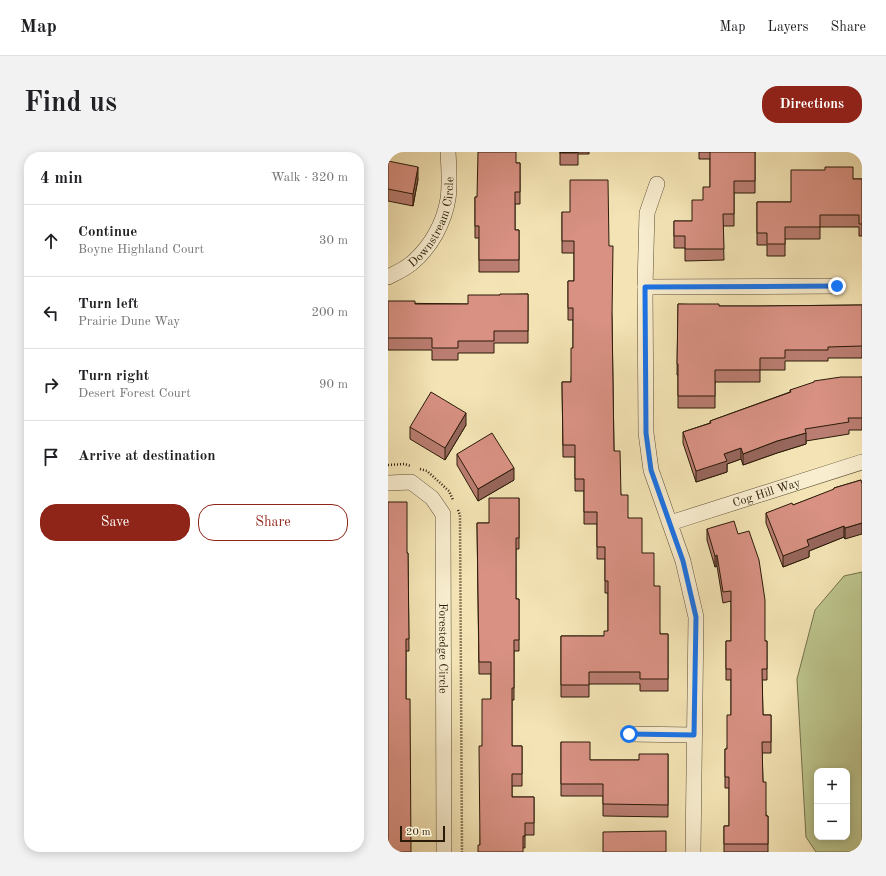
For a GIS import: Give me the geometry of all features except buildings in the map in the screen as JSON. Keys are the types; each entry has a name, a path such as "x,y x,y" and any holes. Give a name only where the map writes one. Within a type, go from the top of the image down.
{"street":[{"name":"Downstream Circle","path":"388,277 412,263 429,244 439,228 448,198 448,152"},
{"path":"657,184 647,213 645,287 646,433 651,470 683,561 696,617 692,852"},
{"path":"645,287 837,286"},
{"name":"Cog Hill Way","path":"670,523 862,462"},
{"name":"Forestedge Circle","path":"388,483 411,482 432,498 443,514 444,852"},
{"path":"629,734 694,735"}],"green space":[{"path":"862,572 862,852 816,852 806,837 797,679 815,610 844,576"}],"route":[{"path":"629,734 694,735 696,617 683,561 651,470 646,433 645,287 837,286"}]}
